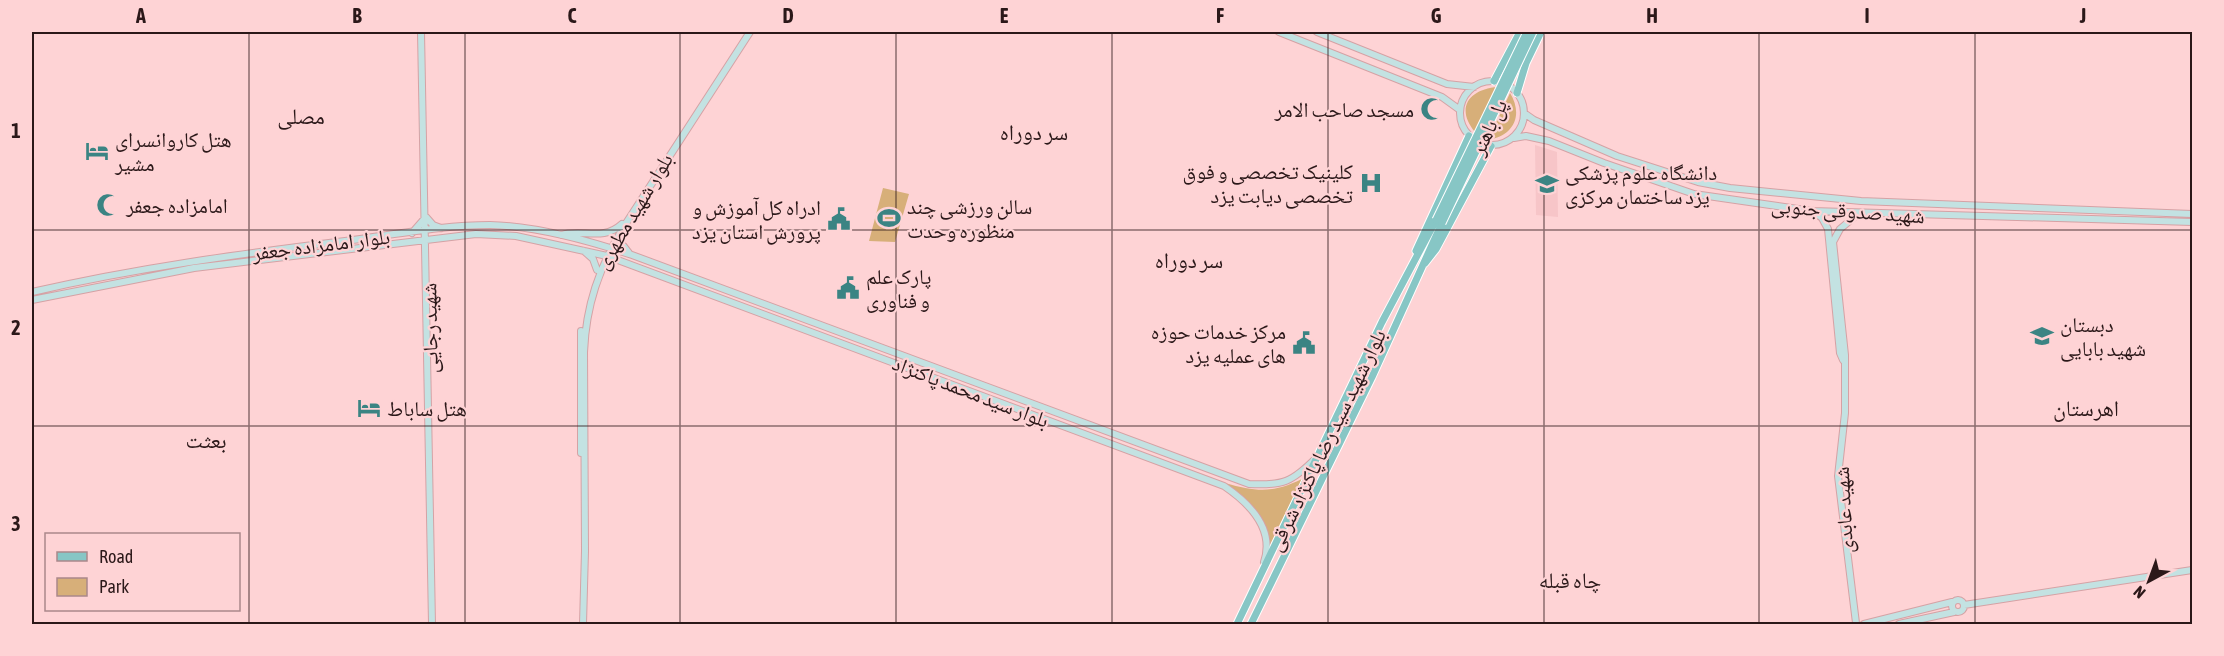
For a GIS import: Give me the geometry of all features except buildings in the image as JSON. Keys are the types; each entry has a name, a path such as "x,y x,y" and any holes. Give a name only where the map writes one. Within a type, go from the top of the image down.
{"main road":[{"name":"شهید رجایی","path":"421,32 428,251 432,624"},
{"name":"بلوار شهید مطهری","path":"583,624 587,312 599,269 609,248 748,32"},
{"path":"1279,32 1442,97 1460,110"},
{"path":"1317,32 1448,84 1474,87 1494,81 1507,85 1517,93 1524,112 1522,126 1514,138 1503,144 1491,146 1479,143 1469,136 1462,125 1460,110 1465,97 1474,87"},
{"path":"1494,81 1520,32"},
{"name":"پل باهنر","path":"1439,221 1527,32"},
{"name":"پل باهنر","path":"1439,221 1533,32"},
{"path":"1517,93 1541,32"},
{"path":"1503,66 1522,76"},
{"path":"1442,97 1448,94 1448,84"},
{"name":"شهید صدوقی جنوبی","path":"1524,112 1534,120 1617,156 1698,182 1730,188 1861,201 2193,214"},
{"path":"1549,141 1549,134 1554,128"},
{"path":"1417,267 1420,241 1469,136"},
{"name":"شهید صدوقی جنوبی","path":"1514,138 1526,136 1549,141 1694,194 1812,211 2193,222"},
{"path":"1417,267 1436,249 1477,168 1491,146"},
{"path":"1459,158 1477,168"},
{"path":"2064,219 2065,210"},
{"name":"شهید عابدی","path":"1812,211 1822,218 1828,229 1840,353 1843,360"},
{"name":"شهید عابدی","path":"1855,624 1838,476 1845,413 1844,343 1833,242 1840,229 1858,214"},
{"path":"407,242 410,237 409,233 426,217 433,225 443,229"},
{"name":"بلوار شهید سید رضا پاکنژاد شرقی","path":"1251,624 1372,377 1421,257 1439,221"},
{"name":"بلوار امامزاده جعفر","path":"32,292 112,274 427,230 490,225 559,235 609,248"},
{"path":"559,235 569,232 600,235 623,226 622,244 632,255"},
{"name":"بلوار امامزاده جعفر","path":"32,300 241,257 436,238 489,234 605,255"},
{"path":"416,241 428,251 436,238"},
{"name":"بلوار سید محمد پاکنژاد","path":"609,248 1249,484 1281,484 1297,476 1321,454"},
{"path":"581,249 593,259 599,269 618,260"},
{"name":"بلوار سید محمد پاکنژاد","path":"605,255 1199,476 1242,498 1256,513 1263,528 1267,553 1256,585"},
{"name":"بلوار شهید سید رضا پاکنژاد شرقی","path":"1237,624 1321,454 1382,322 1417,267"},
{"path":"715,296 717,286"},
{"path":"1199,476 1202,467"},
{"path":"1964,605 2193,570"},
{"path":"1855,624 1875,622 1959,600 1964,605"},
{"path":"1952,602 1951,607 1954,612"},
{"path":"1899,624 1962,611 1964,605"}],"shaded area":[{"name":"دانشگاه علوم پزشکی یزد ساختمان مرکزی","path":"1535,145 1557,152 1558,217 1536,215"}],"green space":[{"path":"1498,87 1475,132 1466,115 1468,101 1479,92"},
{"path":"1510,93 1516,109 1514,124 1504,134 1488,140"},
{"name":"سالن ورزشی چند منظوره وحدت","path":"883,188 909,194 895,242 869,241"},
{"path":"1308,476 1271,549 1256,510 1244,497 1225,483 1248,489 1267,490 1286,486"}],"place":[{"name":"مسجد صاحب الامر","path":"1432,109"},
{"name":"هتل کاروانسرای مشیر","path":"97,151"},
{"name":"کلینیک تخصصی و فوق تخصصی دیابت یزد","path":"1371,183"},
{"name":"دانشگاه علوم پزشکی یزد ساختمان مرکزی","path":"1547,184"},
{"name":"امامزاده جعفر","path":"108,205"},
{"name":"سالن ورزشی چند منظوره وحدت","path":"889,218"},
{"name":"ادراه کل آموزش و پرورش استان یزد","path":"839,219"},
{"name":"پارک علم و فناوری","path":"848,288"},
{"name":"دبستان شهید بابایی","path":"2042,336"},
{"name":"مرکز خدمات حوزه های عملیه یزد","path":"1304,343"},
{"name":"هتل ساباط","path":"369,408"}],"district":[{"name":"مصلی","path":"301,116"},
{"name":"سر دوراه","path":"1034,132"},
{"name":"سر دوراه","path":"1189,260"},
{"name":"اهرستان","path":"2086,408"},
{"name":"بعثت","path":"206,440"},
{"name":"چاه قبله","path":"1570,580"}]}
